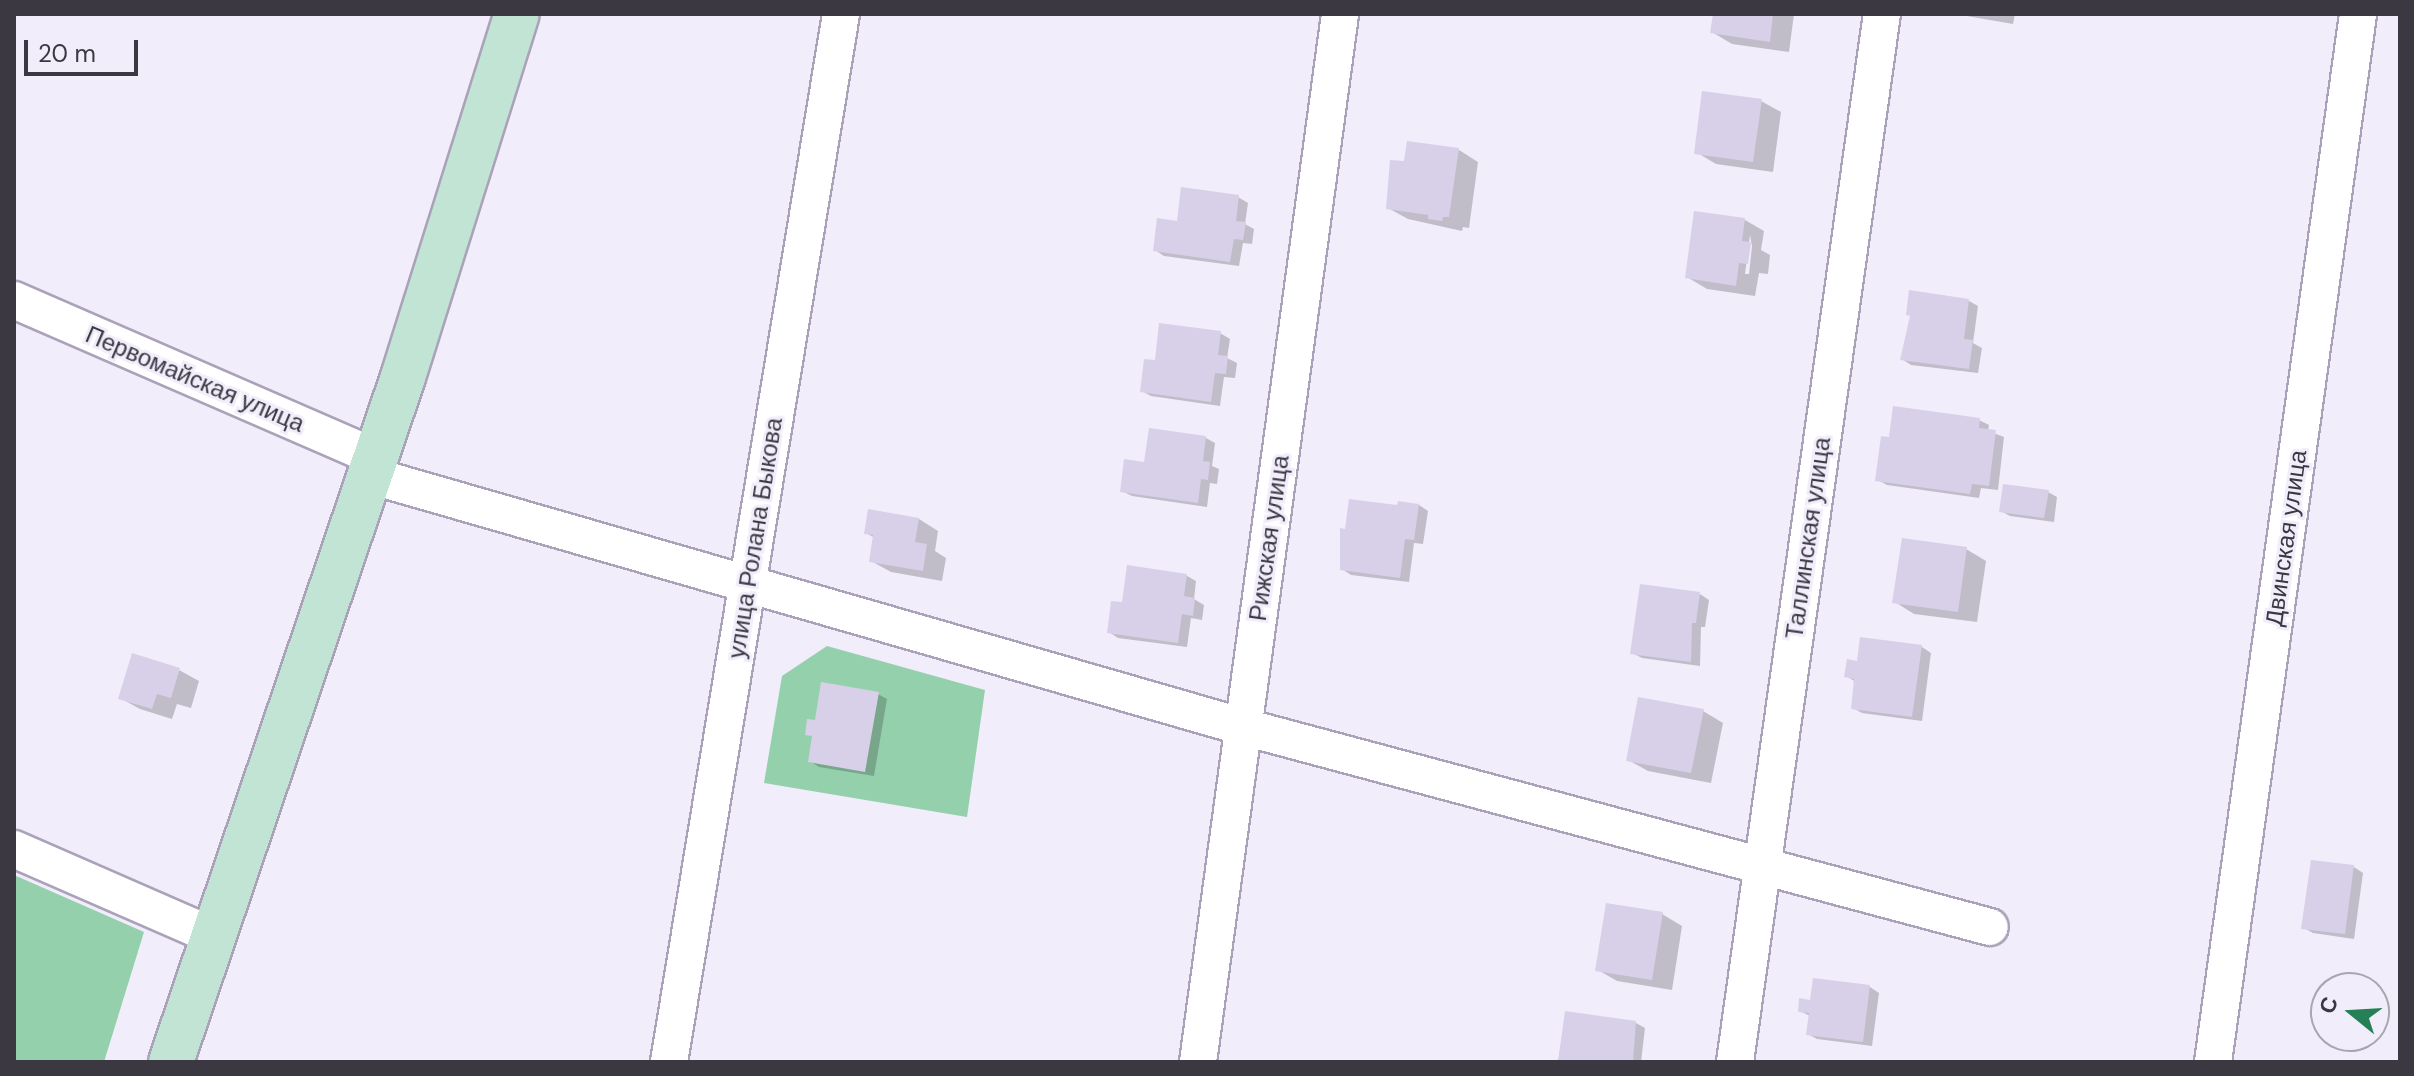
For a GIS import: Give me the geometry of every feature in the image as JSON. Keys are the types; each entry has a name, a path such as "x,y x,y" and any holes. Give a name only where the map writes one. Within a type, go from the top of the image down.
{"street":[{"path":"171,1062 372,466 517,14"},
{"name":"улица Ролана Быкова","path":"669,1062 841,14"},
{"name":"Рижская улица","path":"1198,1062 1340,14"},
{"name":"Таллинская улица","path":"1735,1062 1882,14"},
{"name":"Двинская улица","path":"2213,1062 2358,14"},
{"name":"Первомайская улица","path":"14,300 372,466 747,584 1244,727 1990,927"},
{"path":"14,849 213,936"}],"green space":[{"path":"827,646 985,690 967,817 764,783 782,676"},
{"path":"14,875 144,932 104,1062 14,1062"}],"building":[{"path":"1713,14 1773,14 1770,42 1710,33"},
{"path":"1702,91 1762,99 1753,162 1694,154"},
{"path":"1407,141 1459,148 1449,217 1443,217 1442,221 1428,219 1428,215 1386,209 1390,160 1404,161"},
{"path":"1181,187 1239,195 1236,221 1246,222 1243,240 1234,239 1230,262 1153,251 1157,218 1177,221"},
{"path":"1694,211 1745,218 1742,241 1751,242 1748,264 1739,263 1736,286 1685,278"},
{"path":"1909,290 1969,299 1964,339 1973,340 1969,369 1900,360 1910,316 1906,315"},
{"path":"1159,323 1221,331 1218,355 1228,356 1226,374 1215,373 1211,402 1140,392 1144,359 1155,360"},
{"path":"1893,406 1980,418 1979,428 1996,430 1989,486 1972,484 1970,494 1875,481 1881,436 1889,437"},
{"path":"1149,428 1206,436 1203,461 1210,462 1208,480 1201,479 1198,503 1120,492 1124,459 1144,462"},
{"path":"2003,484 2049,490 2044,518 1999,512"},
{"path":"1349,499 1397,505 1398,501 1419,504 1414,540 1405,539 1400,578 1340,570 1340,528 1345,529"},
{"path":"868,509 919,518 915,542 927,544 923,571 869,562 873,535 864,534"},
{"path":"1902,538 1967,547 1958,612 1892,603"},
{"path":"1127,565 1187,574 1184,596 1195,598 1193,616 1182,614 1178,643 1107,633 1111,601 1122,602"},
{"path":"1640,584 1700,592 1696,623 1692,623 1691,662 1630,654"},
{"path":"1860,637 1922,645 1912,717 1851,709 1854,679 1844,677 1847,659 1857,661"},
{"path":"132,653 180,668 171,698 157,694 152,709 118,699"},
{"path":"821,682 879,692 865,772 808,762 812,736 805,735 807,719 815,720"},
{"path":"1638,697 1704,709 1691,773 1626,761"},
{"path":"2311,860 2354,865 2345,934 2301,929"},
{"path":"1606,903 1663,912 1652,980 1595,971"},
{"path":"1813,978 1870,985 1863,1042 1806,1035 1809,1013 1798,1012 1799,998 1810,1000"},
{"path":"1565,1011 1636,1021 1633,1062 1558,1062"}]}
